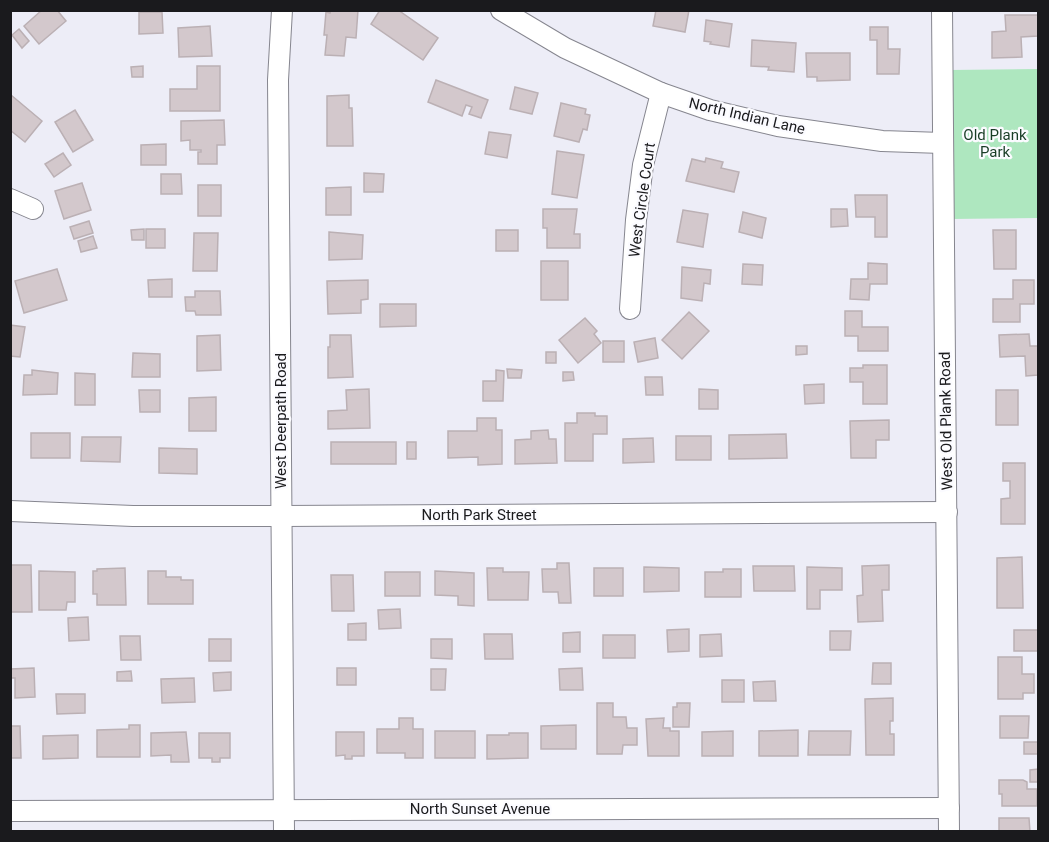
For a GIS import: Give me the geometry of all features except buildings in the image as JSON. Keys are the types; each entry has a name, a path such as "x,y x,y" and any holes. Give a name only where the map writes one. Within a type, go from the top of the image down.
{"street":[{"name":"West Deerpath Road","path":"282,10 278,80 284,831"},
{"name":"North Indian Lane","path":"501,10 565,48 661,93 710,110 778,126 882,141 942,143"},
{"name":"West Old Plank Road","path":"942,10 949,831"},
{"name":"West Circle Court","path":"630,309 636,219 643,165 661,93"},
{"path":"10,199 33,209"},
{"name":"North Park Street","path":"10,511 133,516 948,512"},
{"name":"North Sunset Avenue","path":"10,811 949,808"}],"green space":[{"name":"Old Plank Park","path":"1038,69 1038,218 951,219 950,70"}]}
